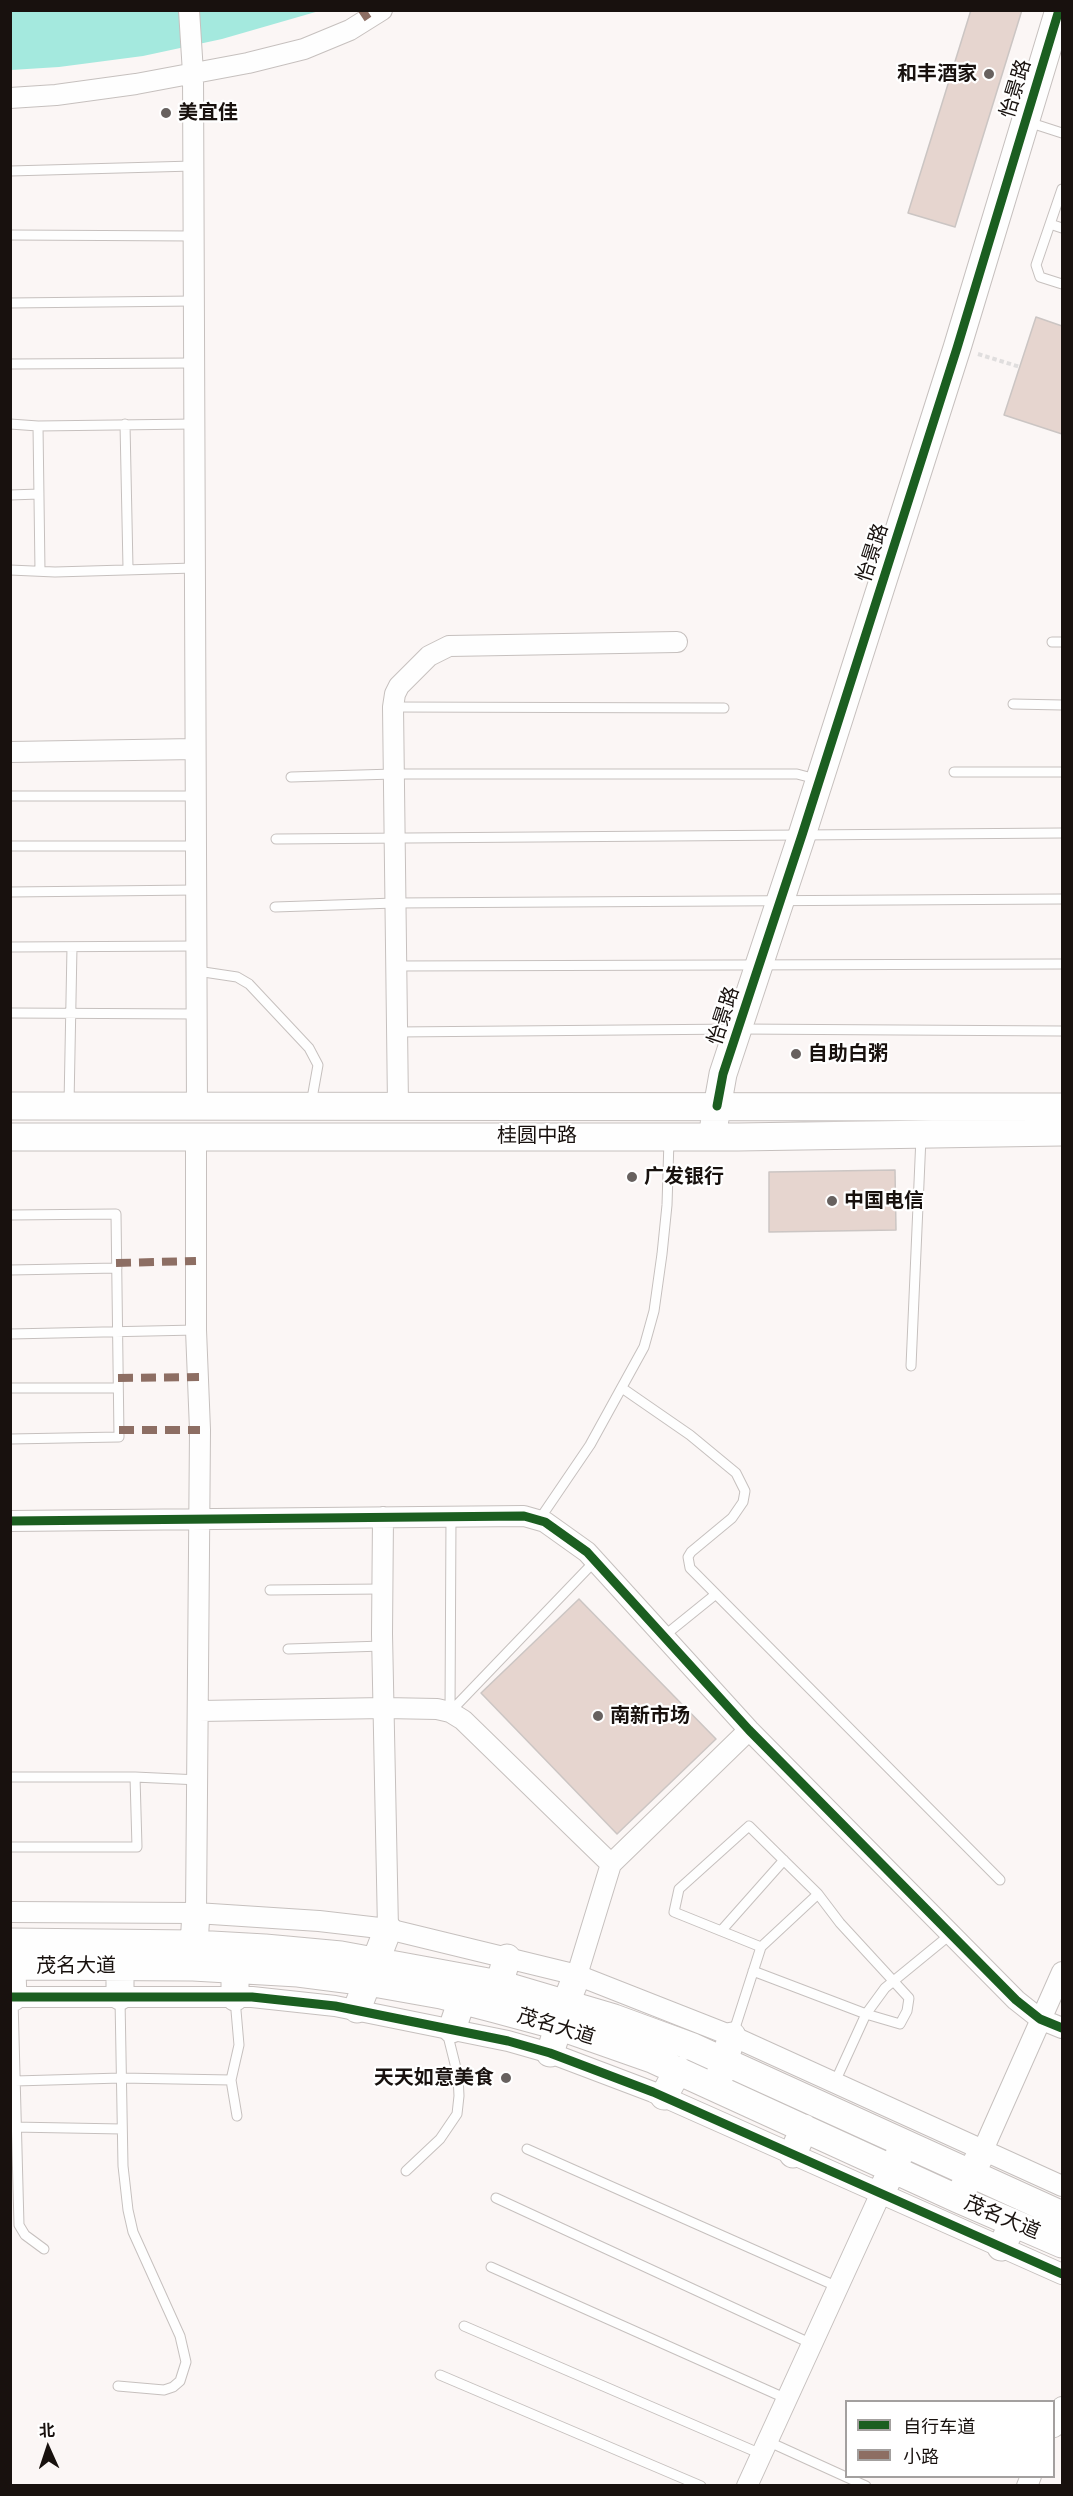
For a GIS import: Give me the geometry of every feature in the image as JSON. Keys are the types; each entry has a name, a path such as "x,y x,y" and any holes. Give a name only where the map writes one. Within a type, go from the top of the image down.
{"main road":[{"name":"怡景路","path":"712,1136 723,1074 740,1029 779,900 820,780 957,348 1059,10"},
{"name":"桂圆中路","path":"10,1106 1062,1107"},
{"path":"196,1135 198,1106"},
{"name":"桂圆中路","path":"10,1137 196,1135 669,1137 1062,1132"},
{"path":"194,1955 196,1913"},
{"path":"357,2009 388,1929"},
{"name":"茂名大道","path":"11,1955 120,1966 265,1948 466,1989 562,2014 634,2025 729,2049 905,2144 977,2162 1062,2215"},
{"path":"11,1955 12,1997"},
{"name":"茂名大道","path":"11,1955 194,1955 235,1968 298,1973 373,1971"},
{"path":"499,1984 507,1958"},
{"path":"120,1966 120,1996"},
{"path":"235,1968 235,1997"},
{"path":"550,2053 577,1975"},
{"name":"茂名大道","path":"466,1989 499,1984 562,2014 615,2045 678,2070 958,2199 1062,2244"},
{"path":"452,2029 466,1989"},
{"path":"716,2087 729,2049"},
{"path":"664,2096 678,2070"},
{"path":"793,2154 804,2128"},
{"path":"881,2193 905,2144"},
{"path":"958,2199 977,2162"},
{"path":"1001,2247 1014,2223"}],"street":[{"path":"189,10 193,64 194,166 198,1106"},
{"path":"10,99 56,95 193,64 248,63 303,49 350,30 382,10"},
{"path":"398,1106 393,707 395,694 412,672 429,656 450,646 677,642"},
{"path":"10,752 195,749"},
{"path":"196,1135 196,1330 199,1377 200,1519 196,1913"},
{"path":"383,1516 388,1929"},
{"path":"10,1521 383,1516 524,1516 539,1520 578,1545 595,1561 749,1730 1016,2000 1040,2019 1062,2028"},
{"path":"199,1711 384,1708 437,1709 450,1712 463,1720 611,1864"},
{"path":"577,1975 611,1864 749,1730"},
{"path":"10,1912 196,1913 319,1921 388,1929 577,1975 729,2049 835,2082 977,2162 1062,2186"},
{"path":"977,2162 1062,1972"},
{"path":"12,1997 235,1997 357,2009 550,2053 664,2096 1062,2274"},
{"path":"747,2486 881,2193"}],"lane":[{"path":"1026,121 1062,133"},
{"path":"10,171 194,166"},
{"path":"1062,189 1038,254 1037,271 1040,277 1062,284"},
{"path":"1050,224 1062,228"},
{"path":"10,235 194,236"},
{"path":"10,303 194,301"},
{"path":"10,364 194,363"},
{"path":"10,424 38,426 194,424"},
{"path":"125,424 128,568"},
{"path":"38,426 40,571"},
{"path":"10,495 39,494"},
{"path":"10,570 194,568"},
{"path":"1052,642 1062,642"},
{"path":"1012,704 1062,705"},
{"path":"393,707 724,708"},
{"path":"954,772 1062,772"},
{"path":"291,777 394,774 797,774 820,780"},
{"path":"10,796 195,796"},
{"path":"276,839 1062,833"},
{"path":"10,846 196,846"},
{"path":"10,892 196,890"},
{"path":"275,907 395,903 1062,899"},
{"path":"10,947 196,946"},
{"path":"69,1106 72,947"},
{"path":"396,966 1062,964"},
{"path":"197,971 237,977 249,984 309,1048 318,1065 310,1106"},
{"path":"10,1012 197,1014"},
{"path":"396,1032 740,1029 1062,1031"},
{"path":"911,1366 921,1134"},
{"path":"539,1520 590,1445 644,1347 654,1311 667,1205 669,1137"},
{"path":"10,1215 116,1214 119,1437 10,1439"},
{"path":"10,1270 117,1268"},
{"path":"10,1334 196,1330"},
{"path":"10,1388 118,1388"},
{"path":"622,1388 690,1435 736,1473 746,1491 743,1502 732,1518 688,1557 690,1568 1000,1880"},
{"path":"450,1712 451,1516"},
{"path":"450,1712 595,1561"},
{"path":"270,1590 383,1589"},
{"path":"664,1636 716,1594"},
{"path":"288,1649 383,1647"},
{"path":"10,1777 135,1777 199,1780"},
{"path":"10,1846 136,1847 135,1777"},
{"path":"753,1971 866,2014 900,2024 907,2011 909,1998 894,1980 840,1923 818,1894 749,1826 679,1889 674,1912 761,1947"},
{"path":"722,1931 784,1860"},
{"path":"729,2049 761,1947 818,1894"},
{"path":"835,2082 866,2014 885,1988 951,1934"},
{"path":"118,2386 164,2390 173,2387 180,2381 186,2362 180,2336 133,2232 124,2188 120,1996"},
{"path":"12,1997 15,2081 13,2127 19,2225 25,2235 44,2249"},
{"path":"235,1997 239,2045 231,2080 237,2116"},
{"path":"406,2171 440,2139 457,2114 459,2086 449,2040 452,2029"},
{"path":"15,2081 121,2078 231,2080"},
{"path":"13,2127 122,2129"},
{"path":"527,2149 838,2287"},
{"path":"496,2198 812,2344"},
{"path":"491,2267 787,2399"},
{"path":"464,2326 764,2448 866,2486"},
{"path":"440,2375 701,2486"}],"path":[{"path":"957,348 1020,367"}],"water":[{"path":"28,10 319,11 222,39 143,56 59,67 11,70 11,12"}],"building":[{"path":"971,10 1022,10 955,227 908,213"},
{"path":"1036,317 1062,326 1062,434 1004,415"},
{"name":"中国电信","path":"895,1170 896,1230 769,1232 769,1172"},
{"name":"南新市场","path":"579,1599 716,1739 617,1834 481,1693"}],"marked path":[{"path":"362,10 368,19"},
{"path":"116,1263 196,1261"},
{"path":"118,1378 199,1377"},
{"path":"119,1430 200,1430"}],"cycle path":[{"path":"717,1106 723,1074 802,835 957,348 1059,10"},
{"path":"10,1521 524,1516 545,1522 587,1552 749,1730 1016,2000 1040,2019 1062,2028"},
{"path":"10,1997 252,1997 335,2006 508,2041 550,2053 653,2092 1062,2274"}],"place":[{"name":"和丰酒家","path":"989,74"},
{"name":"美宜佳","path":"166,113"},
{"name":"自助白粥","path":"796,1054"},
{"name":"广发银行","path":"632,1177"},
{"name":"中国电信","path":"832,1201"},
{"name":"南新市场","path":"598,1716"},
{"name":"天天如意美食","path":"506,2078"}]}
